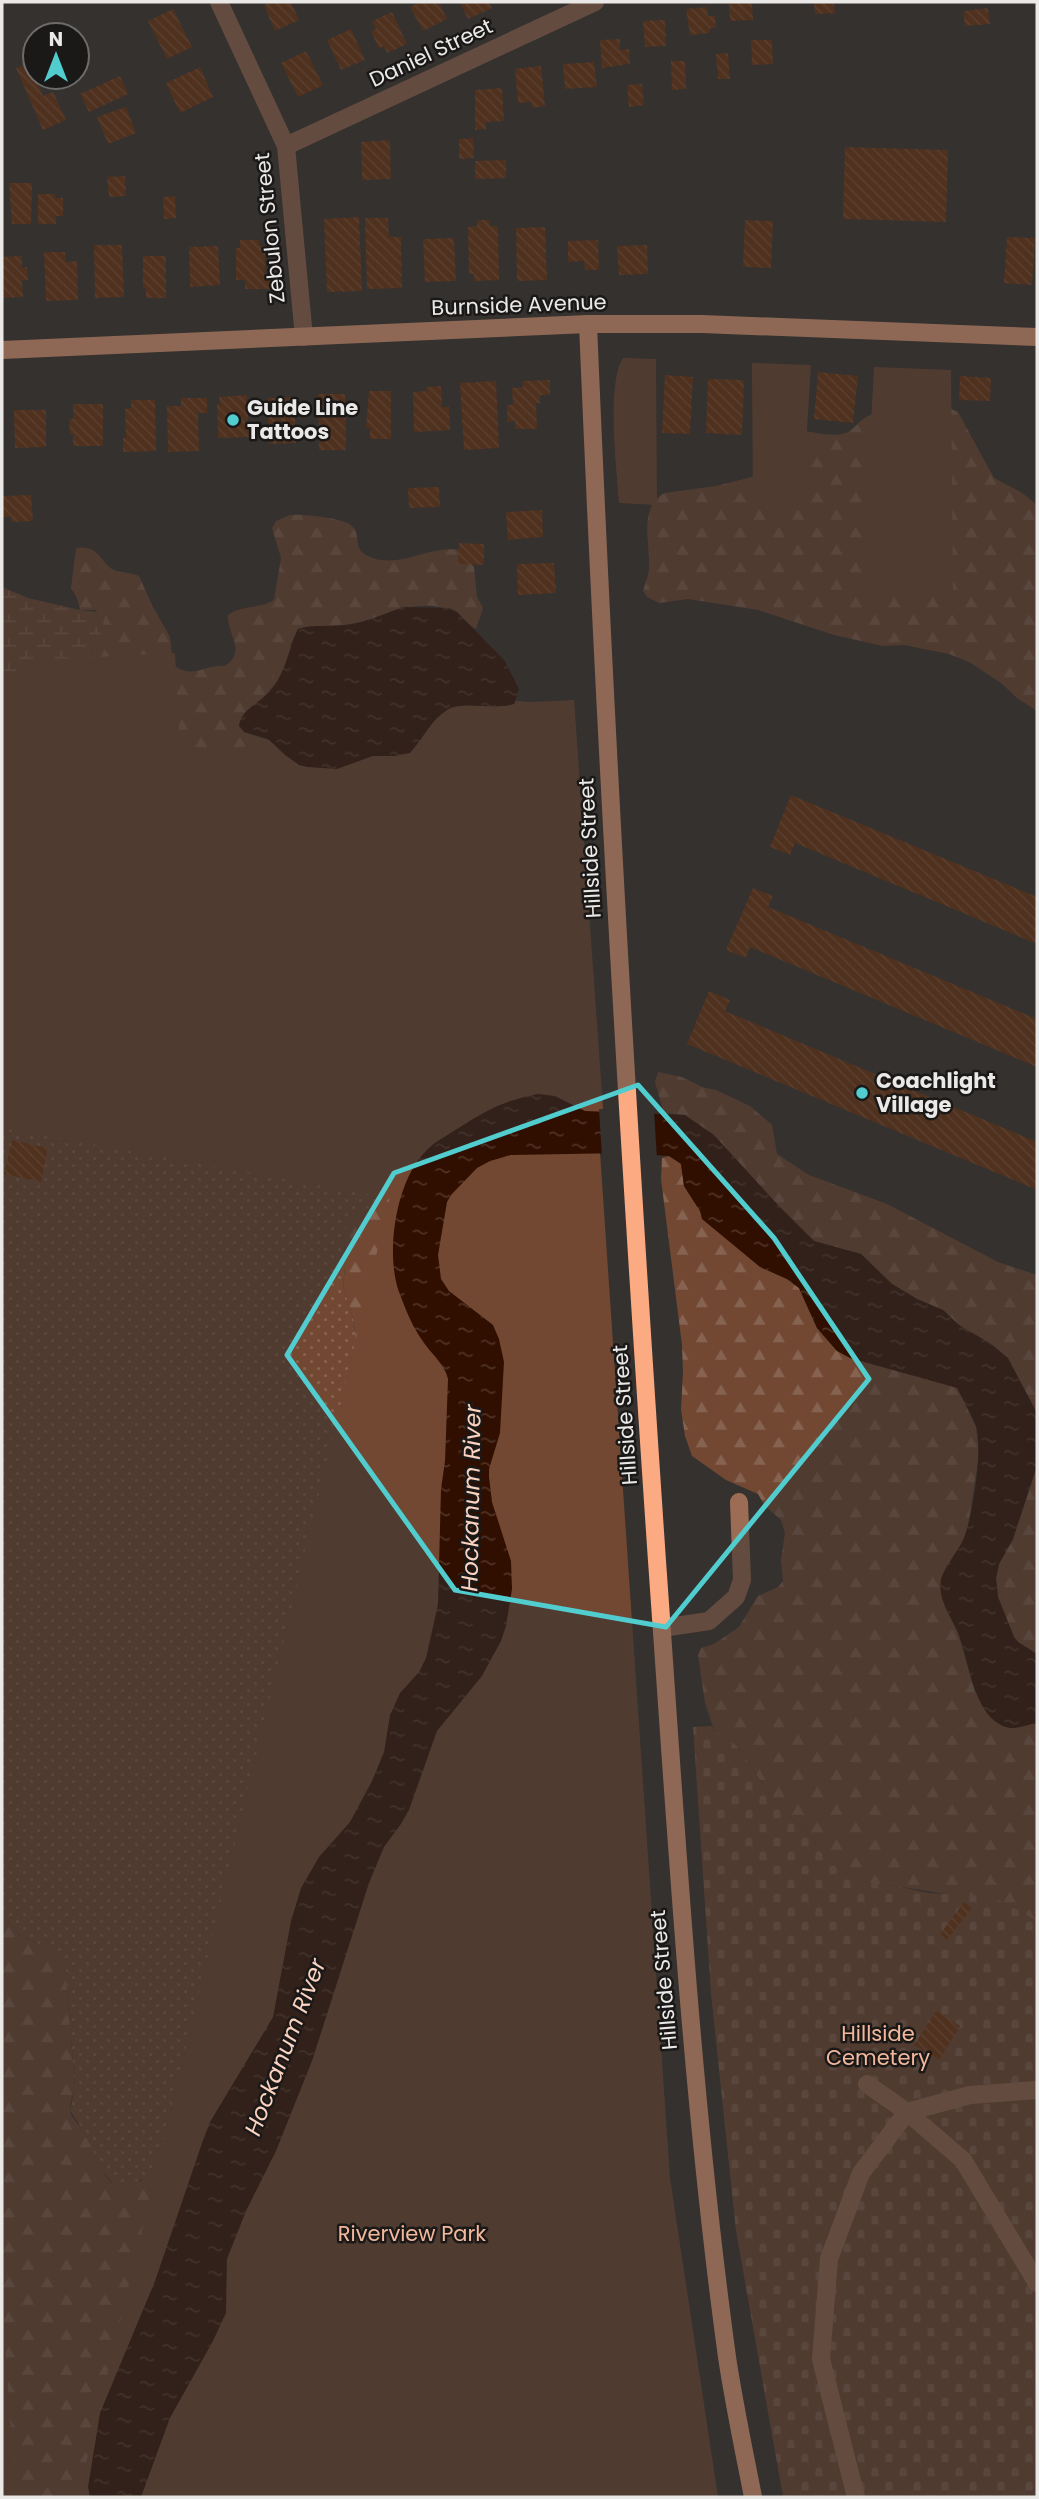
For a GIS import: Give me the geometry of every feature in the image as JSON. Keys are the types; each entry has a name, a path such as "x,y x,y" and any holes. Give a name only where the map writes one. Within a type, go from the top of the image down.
{"main road":[{"name":"Burnside Avenue","path":"2,351 588,324 702,324 1037,337"},
{"name":"Hillside Street","path":"588,324 605,717 631,1172 698,2116 728,2362 753,2497"}],"street":[{"name":"Zebulon Street","path":"219,2 286,146 304,337"},
{"name":"Daniel Street","path":"286,146 595,2"},
{"path":"662,1628 709,1621 736,1597 742,1580 739,1502"},
{"path":"867,2084 906,2112 963,2160 1037,2283"},
{"path":"856,2497 821,2359 829,2259 860,2173 906,2112 970,2095 1037,2090"}],"highlighted area":[{"path":"638,1085 774,1238 869,1379 666,1627 455,1590 287,1355 394,1173"}],"green space":[{"path":"623,358 656,359 657,505 619,503 614,407 615,387"},
{"path":"752,363 811,365 802,510 753,509"},
{"path":"874,367 951,370 953,590 862,592"},
{"path":"945,406 958,412 994,478 1021,492 1037,505 1037,711 969,662 949,654 904,645 883,646 834,635 758,610 688,599 659,603 647,597 643,591 649,570 648,517 656,499 665,493 716,486 760,475 802,430 827,434 847,433 873,414"},
{"path":"290,515 323,517 349,524 356,532 359,549 376,559 397,560 439,550 460,550 474,567 477,597 483,608 476,629 455,612 427,606 400,610 348,625 298,629 275,683 260,701 248,710 244,732 272,741 514,704 516,701 528,702 556,752 37,749 97,610 80,610 71,588 76,548 89,548 112,569 139,576 170,637 173,665 194,671 225,666 235,655 228,615 274,600 281,558 272,528 276,521"},
{"path":"2,587 28,598 106,613 92,666 2,759"},
{"name":"Riverview Park","path":"370,643 374,710 574,700 604,1122 598,1123 670,2178 718,2497 78,2497 390,1198 2,1128 2,680 19,679 19,661 175,653 180,750 277,745 272,647"},
{"path":"575,750 582,793 584,939 397,1210 344,1241 343,1286 354,1321 356,1342 163,2144 153,2156 153,2168 145,2178 134,2183 114,2185 100,2169 87,2137 70,2110 75,2087 65,1964 45,1947 21,1936 2,1916 2,1078"},
{"path":"658,1072 682,1077 750,1106 772,1125 777,1154 809,1175 887,1204 998,1262 1037,1275 1037,1413 1007,1358 991,1344 959,1325 943,1310 892,1284 861,1254 814,1241 685,1115 664,1113 655,1082"},
{"path":"669,1156 681,1163 684,1186 700,1211 760,1267 787,1279 799,1288 817,1328 837,1351 851,1358 957,1387 976,1427 979,1455 968,1527 963,1541 941,1578 945,1607 958,1633 975,1692 1031,1724 1037,1723 1037,1922 1005,1903 866,1883 830,1863 804,1828 781,1811 737,1746 714,1730 705,1703 698,1655 701,1648 714,1644 739,1627 758,1596 778,1587 783,1581 781,1560 785,1533 781,1520 765,1506 758,1494 726,1480 692,1456 685,1436 681,1409 682,1345 661,1179 662,1158"},
{"path":"389,1202 396,1208 90,2497 2,2497 2,1916 21,1936 45,1947 65,1964 75,2087 70,2104 71,2114 84,2132 104,2173 114,2185 141,2181 153,2168 151,2159 163,2144 173,2111 356,1342 354,1321 343,1286 344,1232 350,1221 374,1203"},
{"path":"1037,1466 1037,1654 1014,1637 998,1597 996,1578 999,1564 1013,1539"},
{"name":"Hillside Cemetery","path":"712,1726 737,1746 781,1811 804,1828 830,1863 866,1883 929,1893 986,1896 1037,1921 1037,2497 783,2497 736,2231 711,1994 693,1727"},
{"path":"2,2308 3,2317 16,2497 2,2497"}],"water":[{"path":"403,607 449,608 457,612 505,661 519,689 514,704 454,707 436,719 410,753 373,756 337,769 299,765 268,739 244,732 239,726 243,715 267,695 276,683 298,629 358,623"},
{"name":"Hockanum River","path":"538,1094 555,1096 585,1111 685,1115 714,1135 814,1241 861,1254 892,1284 943,1310 959,1325 991,1344 1008,1358 1037,1413 1037,1466 1013,1539 999,1564 996,1578 998,1597 1014,1637 1037,1654 1037,1723 1014,1728 1005,1727 984,1709 973,1684 959,1635 941,1594 941,1580 947,1565 966,1532 978,1467 976,1426 957,1388 850,1358 837,1351 817,1328 799,1288 787,1279 760,1267 702,1219 684,1186 681,1164 669,1156 626,1153 511,1155 477,1168 447,1202 438,1255 441,1279 449,1291 493,1325 504,1362 500,1433 489,1477 492,1502 511,1561 512,1589 506,1626 482,1676 437,1731 409,1810 384,1847 369,1883 312,2061 276,2151 246,2211 227,2259 226,2313 170,2418 141,2497 90,2497 88,2487 100,2413 155,2281 210,2122 273,2017 291,1921 301,1888 319,1857 350,1822 384,1752 390,1715 400,1693 419,1672 426,1658 438,1604 441,1489 445,1461 448,1379 444,1368 415,1329 399,1292 393,1258 393,1238 401,1198 416,1164 435,1143 493,1108"}],"pier":[{"path":"599,1109 654,1110 657,1159 602,1157"}],"building":[{"path":"271,2 291,2 299,20 275,31 264,5"},
{"path":"420,2 439,2 447,19 423,31 410,7"},
{"path":"460,2 489,2 492,8 468,19"},
{"path":"729,2 752,2 753,20 730,21"},
{"path":"814,2 834,2 835,13 815,14"},
{"path":"707,7 708,16 715,16 716,28 711,28 709,33 690,35 686,9"},
{"path":"988,8 990,24 965,26 963,11"},
{"path":"173,9 192,47 167,59 148,21"},
{"path":"392,12 407,44 387,53 384,46 379,49 371,31 376,29 372,21"},
{"path":"665,20 666,46 645,47 643,21"},
{"path":"351,29 365,60 341,70 327,40"},
{"path":"620,39 620,50 629,49 630,64 602,68 600,40"},
{"path":"751,40 772,40 773,64 752,65"},
{"path":"306,51 323,85 298,97 281,63"},
{"path":"728,53 730,79 718,79 716,54"},
{"path":"671,61 685,61 686,89 672,90"},
{"path":"594,62 597,87 565,89 563,64"},
{"path":"21,66 21,79 16,68"},
{"path":"541,66 545,106 532,108 531,102 518,103 515,69"},
{"path":"200,67 213,97 180,113 166,83"},
{"path":"120,76 128,94 89,112 80,94"},
{"path":"642,84 644,105 629,107 627,85"},
{"path":"502,88 504,121 486,122 486,129 475,130 475,90"},
{"path":"26,91 41,91 43,96 53,92 66,120 43,130"},
{"path":"126,107 136,133 108,144 97,117"},
{"path":"473,138 474,158 459,159 459,139"},
{"path":"390,140 391,179 362,180 361,142"},
{"path":"845,147 948,150 946,222 843,219"},
{"path":"506,160 506,178 475,179 475,161"},
{"path":"125,176 126,196 109,197 107,177"},
{"path":"9,183 32,183 31,224 12,224"},
{"path":"38,194 55,194 55,198 63,198 63,216 56,216 56,224 38,224"},
{"path":"175,196 176,218 164,219 163,197"},
{"path":"359,217 362,291 327,292 324,219"},
{"path":"365,218 388,218 389,237 401,237 402,288 367,289"},
{"path":"477,220 489,220 490,226 498,226 499,280 474,281 474,274 469,274 468,227 477,226"},
{"path":"745,220 773,221 771,268 743,267"},
{"path":"545,227 547,280 517,281 516,228"},
{"path":"1007,237 1035,238 1032,285 1004,283"},
{"path":"454,238 456,281 425,282 423,239"},
{"path":"240,240 259,240 259,246 265,246 265,274 274,274 274,289 245,289 245,280 236,280 236,248 240,248"},
{"path":"598,240 599,270 585,270 584,261 568,262 568,241"},
{"path":"94,245 122,245 124,297 95,298"},
{"path":"647,245 648,274 619,275 617,246"},
{"path":"218,246 220,285 190,287 189,247"},
{"path":"44,252 65,252 66,262 77,261 78,300 46,301"},
{"path":"22,256 22,268 27,267 28,280 22,280 23,297 2,298 2,257"},
{"path":"143,256 166,256 166,298 146,298 146,288 143,288"},
{"path":"818,372 858,376 853,423 814,419"},
{"path":"665,375 693,377 690,434 662,433"},
{"path":"960,376 991,378 990,401 959,400"},
{"path":"708,379 744,380 742,435 706,433"},
{"path":"550,380 550,395 540,395 540,403 536,403 537,429 515,429 515,421 507,422 507,405 513,405 512,388 523,387 523,381"},
{"path":"496,381 499,448 464,450 460,383"},
{"path":"441,386 442,407 449,407 450,430 414,432 413,392 427,391 426,387"},
{"path":"369,391 391,391 391,439 370,439 370,428 366,428"},
{"path":"318,394 345,394 346,450 319,450"},
{"name":"Guide Line Tattoos","path":"247,395 249,437 218,438 219,397"},
{"path":"294,397 296,443 269,444 267,398"},
{"path":"181,398 207,398 207,413 198,413 199,451 168,452 167,406 181,406"},
{"path":"131,400 155,400 156,451 123,452 123,438 126,438 125,409 131,408"},
{"path":"73,404 103,404 103,446 73,446 69,419 73,419"},
{"path":"14,410 46,410 46,447 15,448"},
{"path":"439,487 440,507 409,508 408,488"},
{"path":"31,495 33,521 11,522 11,517 2,517 2,496"},
{"path":"542,510 543,537 508,540 506,512"},
{"path":"459,543 484,544 484,565 458,564"},
{"path":"554,563 556,593 518,595 517,564"},
{"path":"791,795 1037,897 1037,944 795,843 790,855 770,847"},
{"name":"Coachlight Village","path":"753,888 773,896 768,907 1037,1019 1037,1067 750,947 746,958 726,950"},
{"name":"Coachlight Village","path":"709,991 730,1000 725,1011 1037,1142 1037,1190 687,1044"},
{"path":"12,1140 48,1148 41,1182 4,1174"},
{"path":"964,1902 972,1908 947,1940 940,1934"},
{"path":"936,2011 960,2026 939,2060 914,2045"}],"place":[{"name":"Guide Line Tattoos","path":"233,420"},
{"name":"Coachlight Village","path":"862,1093"}]}
